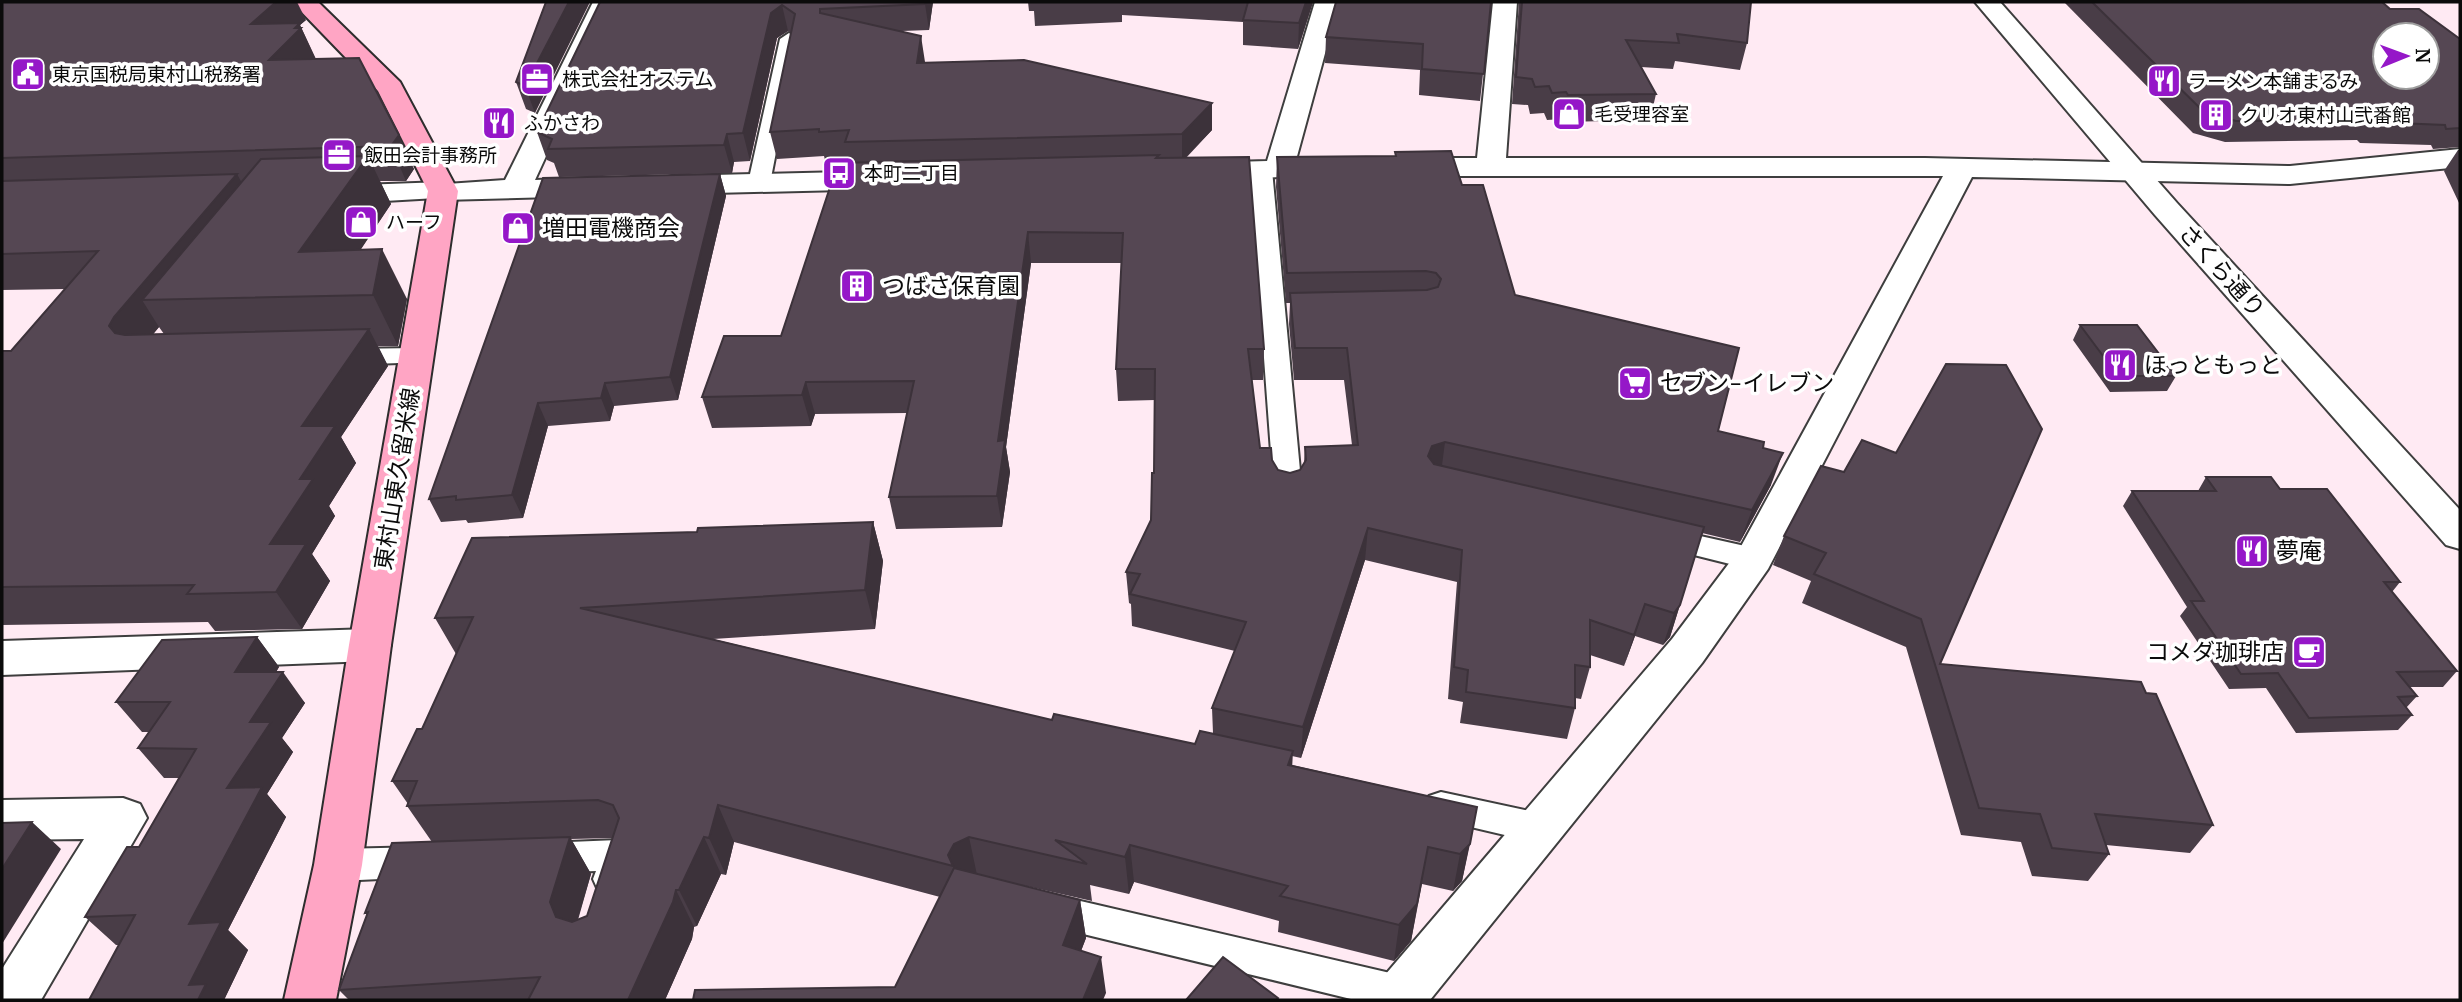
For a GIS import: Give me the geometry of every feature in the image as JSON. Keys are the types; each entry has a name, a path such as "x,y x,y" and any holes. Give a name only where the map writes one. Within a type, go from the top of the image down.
{"main road":[{"path":"304,2 390,88 443,191"},
{"name":"東村山東久留米線","path":"310,1000 338,866 369,645 443,191"}],"street":[{"path":"516,189 605,2 623,2"},
{"path":"1270,170 1326,2"},
{"path":"1491,165 1505,2"},
{"name":"さくら通り","path":"1987,2 2135,173 2460,536"},
{"path":"1165,173 1491,165 1962,168 2291,175 2460,159"},
{"path":"1400,997 1687,651 1754,559 1962,168"},
{"path":"306,196 919,179"},
{"path":"2,658 369,645"},
{"path":"2,820 123,818 12,1000"}],"lane":[{"path":"759,183 789,39"},
{"path":"1270,170 1272,314 1288,492"},
{"path":"1272,314 1300,313"},
{"path":"322,358 417,355"},
{"path":"1636,532 1754,559"},
{"path":"1406,798 1539,828"},
{"path":"511,859 618,855 600,915"},
{"path":"338,866 458,861"},
{"path":"1018,902 1400,997"}],"building":[{"path":"2,2 276,2 251,24 300,23 295,28 301,28 269,60 359,58 399,135 391,146 2,158"},
{"path":"546,2 569,2 525,86 516,82"},
{"path":"600,2 926,2 820,9 820,13 921,36 917,63 1024,60 1212,103 1182,134 845,142 849,130 770,132 795,14 782,5 771,13 743,133 727,134 724,145 548,149 552,139 537,132"},
{"path":"1248,2 1306,2 1299,23 1243,20"},
{"path":"1336,2 1491,2 1484,74 1422,69 1423,44 1326,37"},
{"path":"1522,2 1751,2 1747,43 1677,34 1679,43 1626,40 1656,94 1568,95 1566,92 1552,93 1549,86 1535,87 1532,79 1516,77"},
{"path":"2092,2 2382,2 2390,9 2419,9 2435,21 2371,21 2371,91 2441,91 2441,25 2460,39 2460,128 2446,129 2445,125 2370,120 2236,121 2204,112"},
{"path":"1451,151 1462,185 1483,185 1515,295 1739,348 1718,431 1764,442 1763,448 1783,453 1752,510 1445,442 1432,446 1428,456 1434,464 1704,527 1680,605 1674,613 1645,604 1634,635 1590,620 1590,667 1575,665 1575,708 1466,692 1468,670 1454,667 1462,550 1368,528 1303,727 1212,708 1246,622 1130,594 1140,574 1126,572 1151,520 1155,369 1116,369 1123,233 1028,232 998,441 1005,440 997,496 889,497 914,381 806,382 802,395 702,397 724,336 781,336 838,163 1159,155 1156,158 1249,157 1264,349 1248,349 1260,448 1271,448 1272,460 1278,470 1290,473 1300,470 1306,460 1305,447 1358,445 1347,348 1295,348 1290,293 1427,290 1438,287 1441,279 1436,273 1426,271 1287,273 1277,157 1396,156 1395,152"},
{"path":"368,156 299,252 382,249 373,295 142,300 261,159"},
{"path":"237,174 109,326 115,333 125,335 369,329 302,426 335,426 300,479 313,479 270,544 306,544 276,592 187,594 194,585 2,587 2,351 11,351 98,251 2,254 2,181"},
{"path":"720,174 670,377 605,383 601,398 538,403 512,495 456,500 456,496 429,499 543,178"},
{"path":"2080,325 2137,325 2176,376 2118,376"},
{"path":"1946,364 2006,365 2042,429 1940,664 2141,682 2146,693 2156,694 2213,825 2095,814 2109,854 2052,848 2040,814 1979,808 1921,619 1814,574 1826,553 1784,536 1821,466 1844,472 1862,440 1896,453"},
{"path":"2206,477 2271,477 2280,489 2327,489 2400,582 2384,582 2457,671 2397,672 2417,696 2398,697 2412,715 2309,718 2278,673 2241,674 2191,601 2204,601 2132,491 2216,491"},
{"path":"873,522 865,590 580,608 1052,720 1054,714 1195,744 1200,731 1293,751 1288,765 1477,807 1470,844 1460,854 1428,847 1417,904 1399,925 1280,896 1288,886 1130,845 1125,857 1055,840 1087,864 969,837 954,844 948,855 953,866 718,805 709,838 704,837 679,890 676,890 628,1000 528,1000 540,977 339,990 392,843 570,837 550,902 556,917 572,922 587,916 619,818 613,805 598,800 407,806 417,781 392,781 417,729 422,729 473,617 435,618 472,538 697,532 698,528"},
{"path":"257,637 235,672 283,672 250,722 271,722 227,788 262,787 189,924 221,922 189,985 206,984 198,1000 89,1000 135,915 85,917 127,847 139,847 196,749 138,748 170,702 116,702 162,640"},
{"path":"32,822 2,869 2,823"},
{"path":"954,868 1080,900 1063,945 1101,957 1083,1000 693,1000 695,990 895,987"},
{"path":"1223,957 1278,998 1186,1000"}],"place":[{"name":"東京国税局東村山税務署","path":"28,74"},
{"name":"株式会社オステム","path":"537,79"},
{"name":"ラーメン本舗まるみ","path":"2164,81"},
{"name":"毛受理容室","path":"1569,114"},
{"name":"クリオ東村山弐番館","path":"2216,115"},
{"name":"ふかさわ","path":"499,123"},
{"name":"飯田会計事務所","path":"339,155"},
{"name":"本町二丁目","path":"839,173"},
{"name":"ハーフ","path":"361,222"},
{"name":"増田電機商会","path":"518,228"},
{"name":"つばさ保育園","path":"857,286"},
{"name":"ほっともっと","path":"2120,365"},
{"name":"セブン-イレブン","path":"1635,383"},
{"name":"夢庵","path":"2252,551"},
{"name":"コメダ珈琲店","path":"2309,652"}]}
